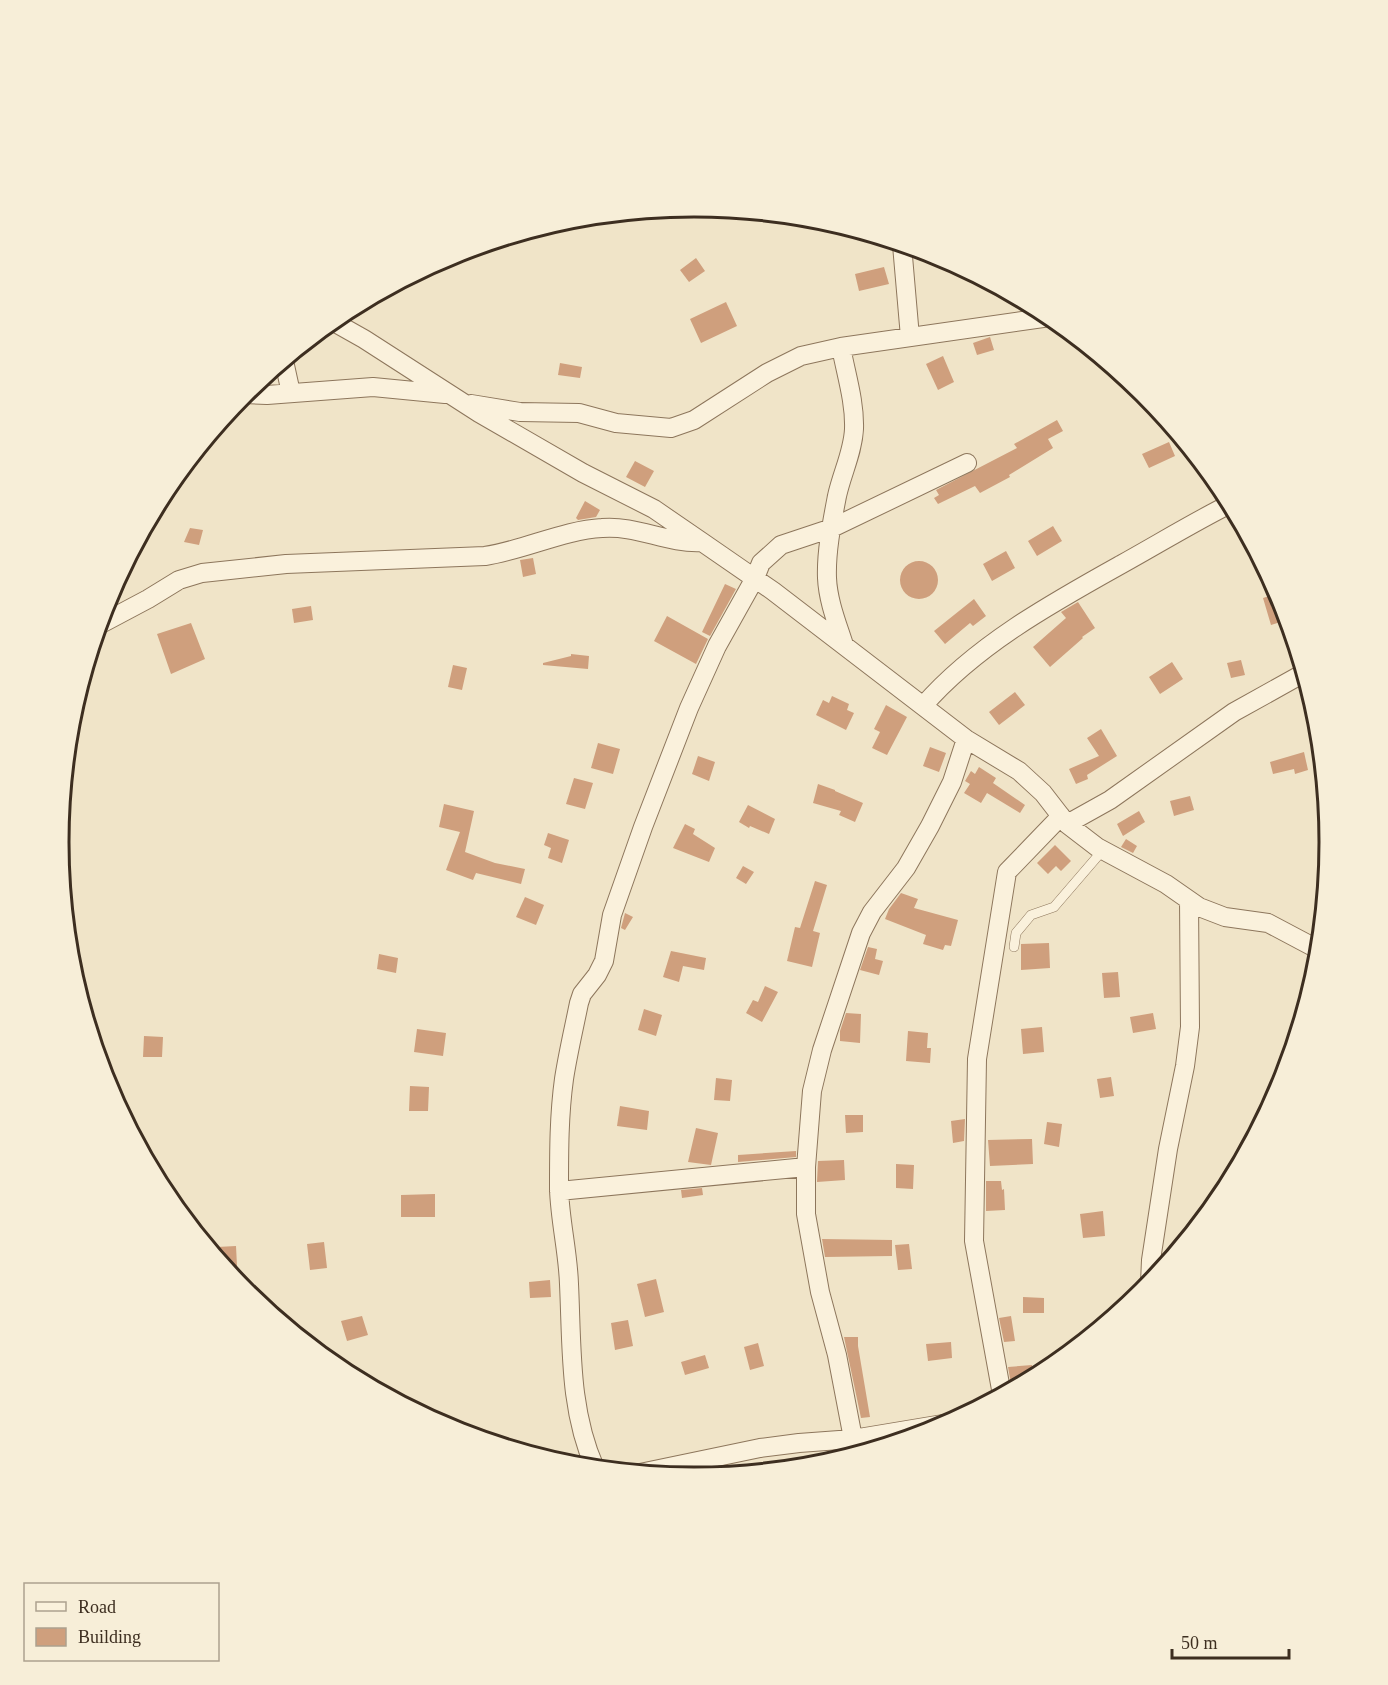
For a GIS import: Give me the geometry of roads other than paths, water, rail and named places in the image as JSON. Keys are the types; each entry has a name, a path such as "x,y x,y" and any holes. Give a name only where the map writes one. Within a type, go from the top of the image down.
{"street":[{"path":"903,254 910,337"},
{"path":"260,394 374,387 457,399 520,412 579,413 616,423 671,428 694,420 785,363 801,356 841,347 1035,319"},
{"path":"342,327 457,399 583,473 654,509 702,542 844,645 966,739 1019,771 1032,782 1064,820 1080,835 1103,850 1166,884 1212,913 1268,922 1310,945"},
{"path":"841,347 854,427 850,452 837,496 827,561 827,579 844,645"},
{"path":"286,370 291,393"},
{"path":"592,1459 582,1432 574,1394 569,1280 562,1236 559,1191 559,1139 564,1080 579,1003 582,994 597,975 604,961 612,915 643,827 689,708 717,646 761,563 781,545 832,528 967,463"},
{"path":"923,706 945,681 992,644 1072,592 1222,508"},
{"path":"111,618 179,580 202,573 286,564 485,556 506,553 581,531 601,528 624,528 677,542 702,542"},
{"path":"1001,1387 974,1241 977,1059 1007,872 1064,820 1110,800 1234,712 1297,677"},
{"path":"855,1446 837,1355 815,1267 806,1214 806,1167 812,1090 822,1050 854,949 872,912 906,868 930,826 952,782 966,739"},
{"path":"1151,1269 1168,1149 1185,1066 1190,1027 1190,900"},
{"path":"559,1191 806,1167"},
{"path":"670,1467 760,1448 851,1447"}],"lane":[{"path":"1014,947 1016,933 1031,915 1054,907 1103,850"}]}
